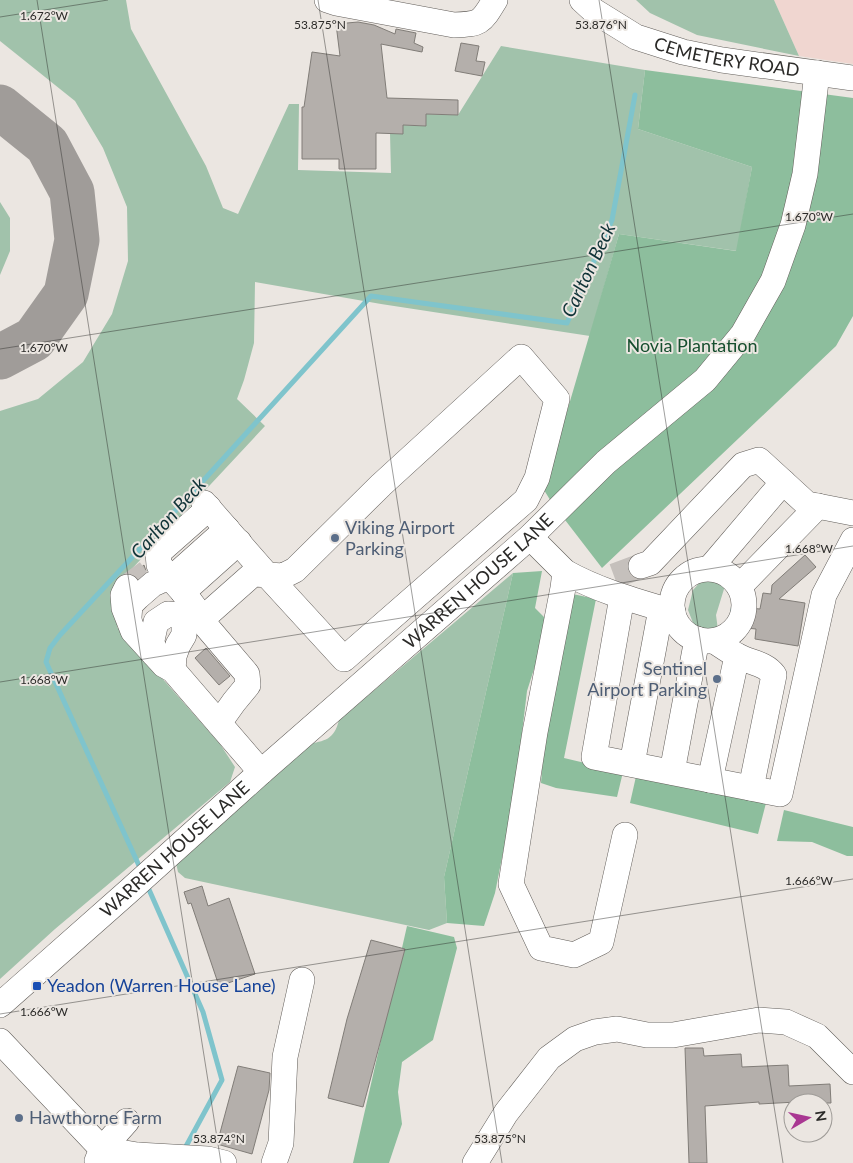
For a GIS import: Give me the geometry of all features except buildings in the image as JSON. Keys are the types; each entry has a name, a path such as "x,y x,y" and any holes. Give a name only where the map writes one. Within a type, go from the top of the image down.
{"street":[{"path":"326,0 454,25 473,24 484,19 495,0"},
{"name":"CEMETERY ROAD","path":"582,0 594,11 636,37 683,52 722,60 853,78"},
{"name":"WARREN HOUSE LANE","path":"0,1005 261,772 530,537 606,462 706,380 744,334 772,282 793,225 805,174 817,73"},
{"path":"202,619 253,574 267,574 283,576 294,570 381,485 522,358 557,399 537,478 526,500 344,659 267,574 221,522"},
{"path":"641,566 650,563 743,465 760,460 783,482 813,505 853,512"},
{"path":"710,568 783,482"},
{"path":"740,586 813,505"},
{"path":"219,723 248,686 246,674 167,577 158,553 221,522"},
{"path":"129,620 130,605 153,584 167,577 221,522"},
{"path":"530,537 574,577 618,587 667,610 675,618 681,629 690,636 705,640 737,656 765,666 770,670 774,675 751,788"},
{"path":"618,587 594,757 780,794 824,595 853,540"},
{"path":"632,764 667,610 672,606 673,594 688,575 698,570 710,568 722,571 732,577 740,586 744,597 744,609 741,620 734,630 725,637 705,640"},
{"path":"574,577 561,598 536,732 511,884 541,948 574,955 601,942 626,835"},
{"path":"128,587 123,595 124,608 133,630 219,723 261,772"},
{"path":"672,772 705,640"},
{"path":"710,780 737,656"},
{"path":"274,1163 280,1143 284,1057 302,980"},
{"path":"475,1163 506,1113 549,1058 574,1039 595,1032 617,1029 647,1035 673,1035 759,1020 786,1022 817,1036 853,1072"},
{"path":"0,1041 99,1156"},
{"path":"99,1156 127,1121"},
{"path":"99,1156 137,1155 216,1161"}],"shaded area":[{"path":"774,0 853,0 853,64 799,56"}],"green space":[{"path":"0,0 126,0 131,29 206,166 223,208 238,214 289,104 299,104 298,170 391,173 390,133 403,134 403,125 425,126 426,114 458,115 501,46 645,70 638,129 752,167 737,251 619,234 590,336 381,304 255,282 254,343 237,399 265,426 128,573 115,597 121,621 117,627 220,744 235,767 230,782 55,929 0,979 0,411 38,399 83,362 112,314 128,261 127,207 103,148 75,101 0,41"},
{"path":"636,0 774,0 799,56 697,35 650,13"},
{"name":"Novia Plantation","path":"645,70 853,98 853,316 836,346 602,568 544,490 619,234 736,251 752,167 638,129"},
{"path":"0,202 10,218 10,251 0,275"},
{"path":"542,571 535,608 549,622 527,691 515,792 495,893 484,926 447,923 444,877 513,573"},
{"path":"513,573 444,877 447,923 429,930 185,878 178,872 176,863 307,744 319,742 331,736 339,720"},
{"path":"725,577 730,581 724,589 716,615 718,630 695,628 688,610 693,590 702,580"},
{"path":"568,593 596,599 564,758 623,772 617,797 556,788 541,783 546,717"},
{"path":"637,772 766,803 758,834 630,803"},
{"path":"784,810 853,827 853,856 847,856 812,842 777,841"},
{"path":"407,926 454,937 457,948 433,1040 402,1062 398,1092 402,1124 389,1163 353,1163"}],"water":[{"path":"739,594 733,619 729,619 733,595"}],"waterway":[{"name":"Carlton Beck","path":"141,870 46,662 50,648 371,296 567,323 612,220 635,95"},
{"name":"Carlton Beck","path":"147,885 203,1012 222,1080 184,1150"}],"taxiway":[{"path":"0,107 47,145 72,192 77,240 66,294 34,339 0,357"}],"tunnel":[{"path":"614,576 641,566"},
{"path":"127,587 149,571"}],"place":[{"name":"Viking Airport Parking","path":"335,538"},
{"name":"Sentinel Airport Parking","path":"717,679"},
{"name":"Yeadon (Warren House Lane)","path":"37,986"},
{"name":"Hawthorne Farm","path":"19,1118"}]}
